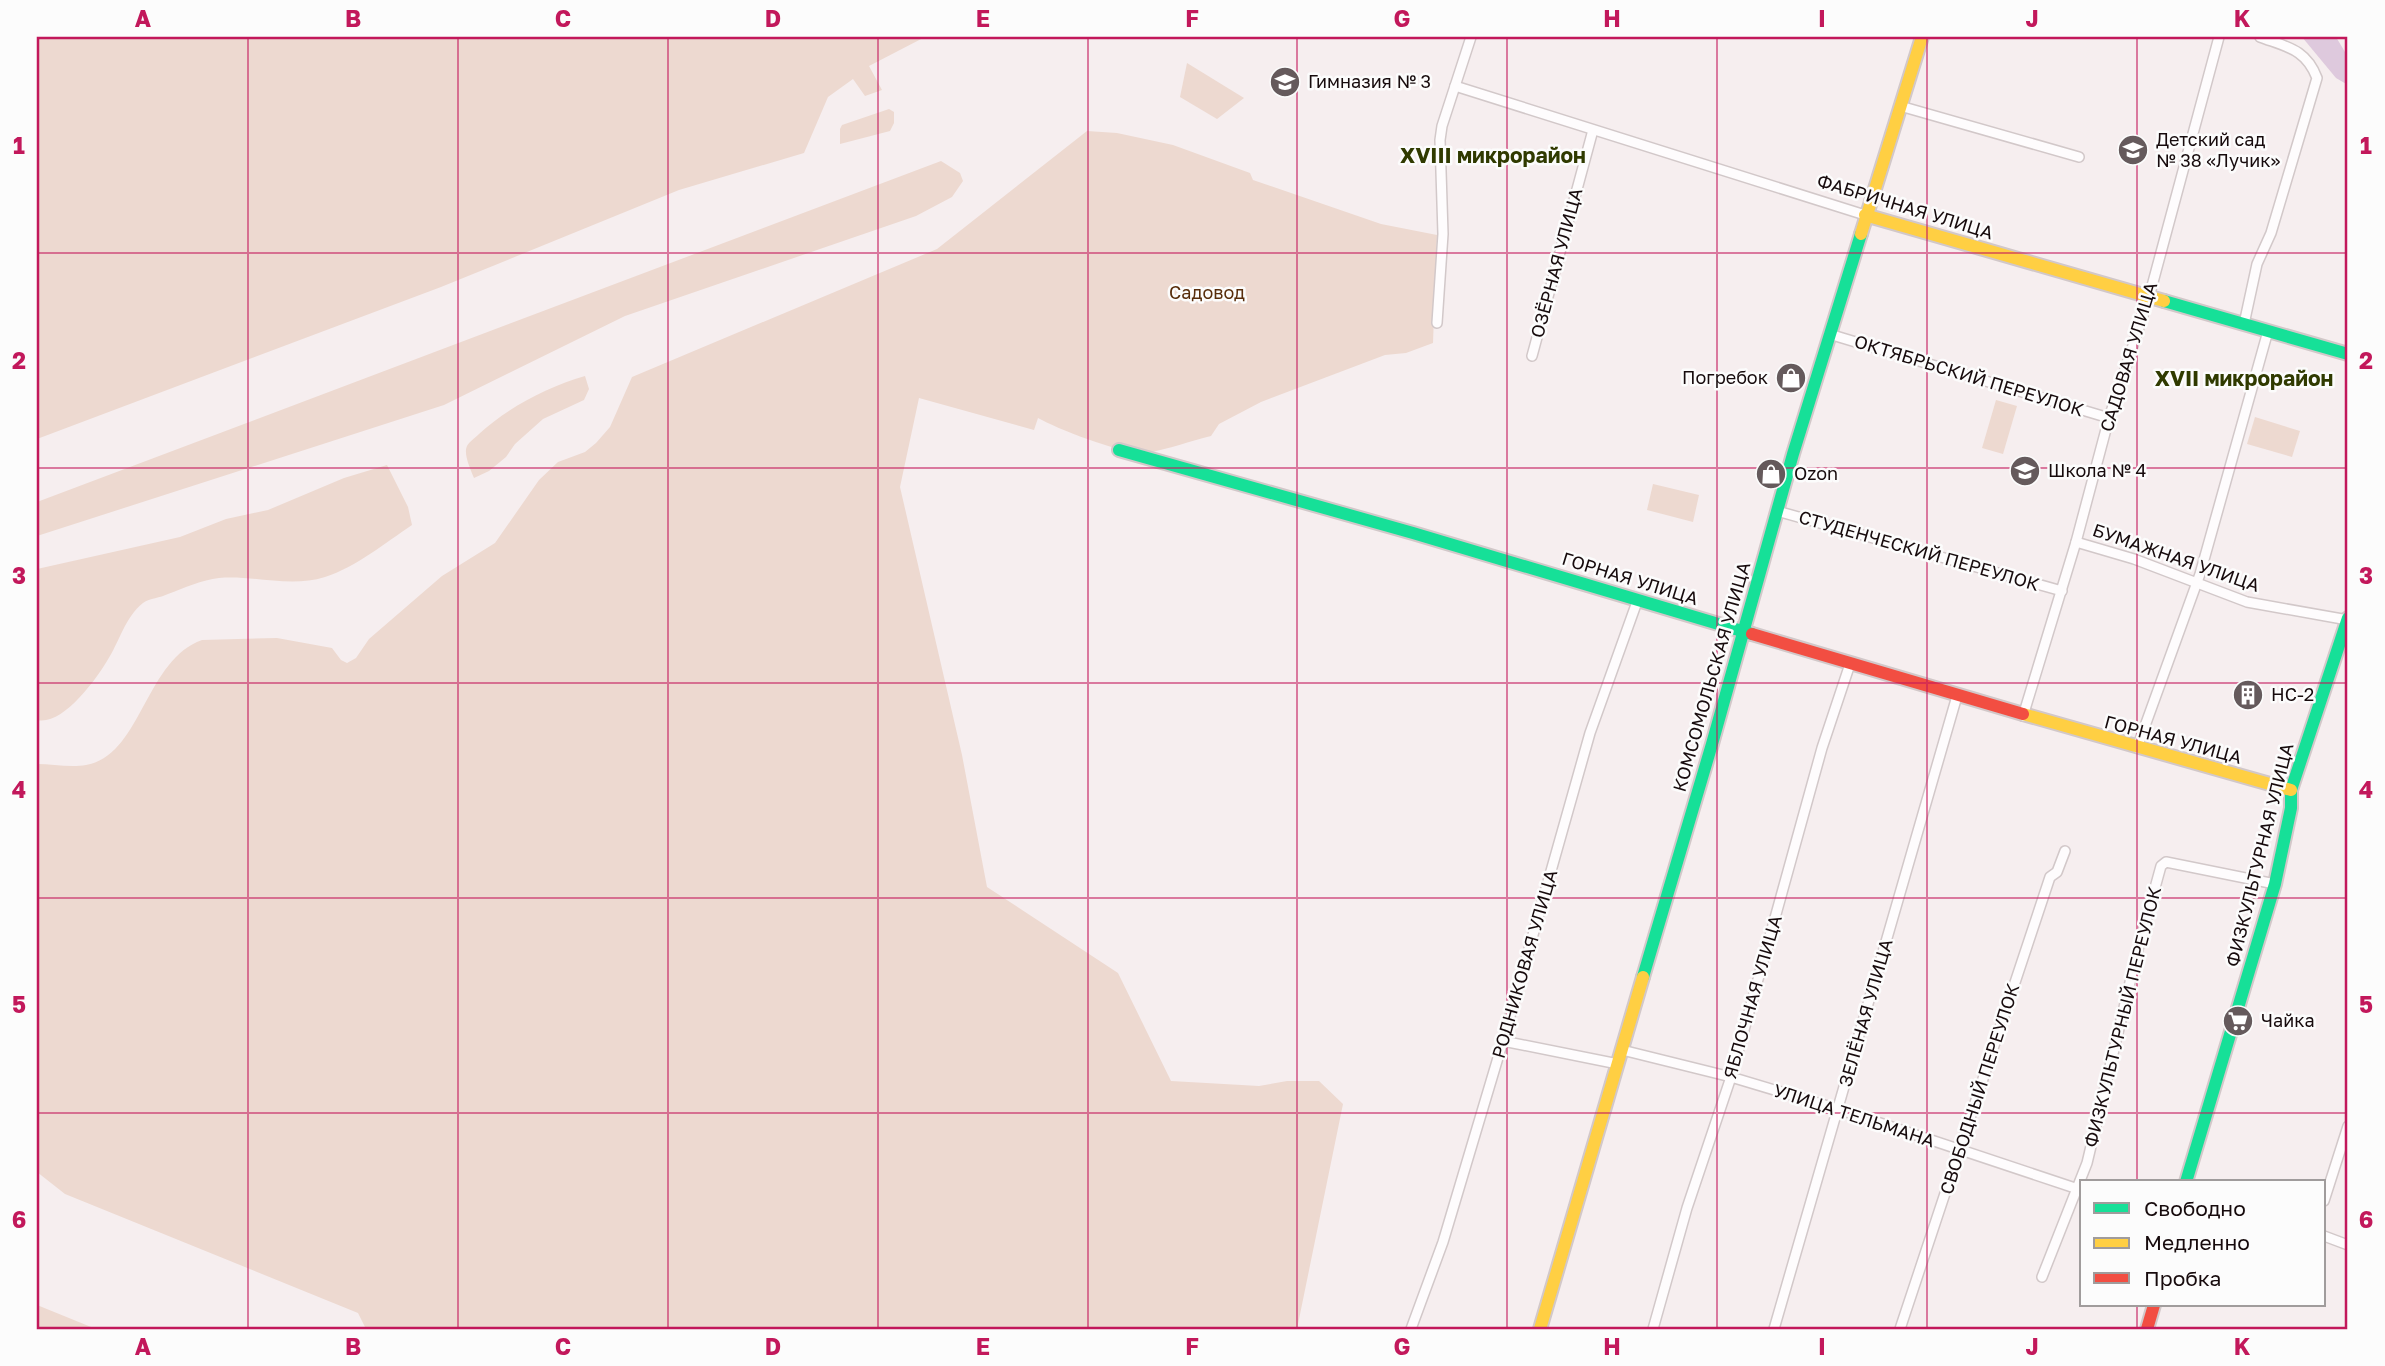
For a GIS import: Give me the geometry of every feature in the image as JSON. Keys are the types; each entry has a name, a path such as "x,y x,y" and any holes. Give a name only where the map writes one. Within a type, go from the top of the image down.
{"street":[{"path":"1437,323 1443,234 1440,140 1471,37"},
{"name":"КОМСОМОЛЬСКАЯ УЛИЦА","path":"1540,1329 1829,334 1922,37"},
{"name":"САДОВАЯ УЛИЦА","path":"2023,716 2062,591 2109,418 2149,297 2219,37"},
{"path":"2244,324 2257,264 2272,233 2317,78 2311,63 2298,51 2260,37"},
{"name":"ФАБРИЧНАЯ УЛИЦА","path":"1455,86 1865,215 2348,354"},
{"path":"1900,106 2079,157"},
{"name":"ОЗЁРНАЯ УЛИЦА","path":"1532,356 1593,130"},
{"path":"2137,748 2197,583 2268,331"},
{"name":"ОКТЯБРЬСКИЙ ПЕРЕУЛОК","path":"1829,334 2109,418"},
{"name":"ГОРНАЯ УЛИЦА","path":"1119,450 1495,556 2023,716 2291,790"},
{"name":"СТУДЕНЧЕСКИЙ ПЕРЕУЛОК","path":"1777,511 2062,591"},
{"name":"БУМАЖНАЯ УЛИЦА","path":"2076,542 2134,559 2247,603 2348,620"},
{"name":"РОДНИКОВАЯ УЛИЦА","path":"1411,1329 1443,1242 1590,733 1638,599"},
{"name":"ФИЗКУЛЬТУРНАЯ УЛИЦА","path":"2187,1180 2275,884 2291,808 2291,790 2348,620"},
{"name":"ЯБЛОЧНАЯ УЛИЦА","path":"1653,1329 1687,1208 1731,1077 1822,748 1850,664"},
{"name":"ЗЕЛЁНАЯ УЛИЦА","path":"1774,1329 1957,696"},
{"name":"СВОБОДНЫЙ ПЕРЕУЛОК","path":"1900,1329 2050,877 2057,872 2065,852"},
{"name":"ФИЗКУЛЬТУРНЫЙ ПЕРЕУЛОК","path":"2083,1180 2137,953 2161,866 2166,862 2275,884"},
{"path":"1503,1041 1618,1064"},
{"name":"УЛИЦА ТЕЛЬМАНА","path":"1622,1050 1731,1077 1838,1109 2080,1190"},
{"path":"2326,1194 2348,1126"},
{"name":"ФИЗКУЛЬТУРНЫЙ ПЕРЕУЛОК","path":"2042,1277 2080,1190"},
{"path":"2326,1237 2348,1245"},
{"path":"2147,1329 2154,1306"}],"green space":[{"path":"37,37 925,37 869,66 882,90 865,96 853,79 828,97 804,153 679,190 441,287 37,439"},
{"path":"1187,63 1244,98 1217,119 1180,97"},
{"path":"889,109 894,112 894,123 890,131 840,144 842,125"},
{"name":"Садовод","path":"1087,131 1117,133 1173,145 1250,173 1253,180 1381,224 1437,235 1433,343 1406,353 1385,355 1261,402 1219,424 1211,436 1147,453 1109,446 1060,429 1038,418 1034,430 919,398 900,487 962,755 987,887 1118,973 1171,1081 1259,1086 1287,1081 1319,1081 1343,1104 1297,1329 366,1329 358,1313 65,1194 37,1172 37,764 80,766 104,758 132,727 168,667 183,651 202,640 277,638 332,648 341,660 347,663 356,658 369,639 442,576 495,543 539,480 558,462 585,452 596,443 610,427 632,377 937,249"},
{"path":"941,161 960,173 963,181 952,197 916,216 625,316 444,405 37,536 37,502"},
{"path":"585,376 589,389 584,400 543,419 515,444 506,457 489,471 474,478 466,453 472,440 490,424 528,399"},
{"path":"1996,400 2017,406 2003,454 1982,448"},
{"path":"2255,417 2300,431 2292,457 2247,444"},
{"path":"387,465 408,507 412,525 359,561 325,577 299,581 219,578 146,601 131,615 102,670 77,700 57,716 37,720 37,569 180,537 226,519 268,510 344,478"},
{"path":"1653,484 1699,495 1693,522 1647,510"},
{"path":"37,1305 96,1329 37,1329"}],"shaded area":[{"path":"2302,37 2336,37 2348,57 2348,85 2336,78"}],"traffic: fast":[{"path":"1643,977 1793,454 1861,234"},
{"path":"2164,301 2348,354"},
{"path":"1119,450 1413,533 1752,634"},
{"path":"2187,1180 2275,884 2291,808 2291,790 2348,618"}],"traffic: slow":[{"path":"1861,234 1922,37"},
{"path":"1865,215 2164,301"},
{"path":"2023,714 2291,790"},
{"path":"1540,1329 1643,977"}],"traffic: jam":[{"path":"1752,634 2023,714"},
{"path":"2147,1329 2154,1306"}],"place":[{"name":"Гимназия № 3","path":"1285,82"},
{"name":"Детский сад № 38 «Лучик»","path":"2133,150"},
{"name":"Погребок","path":"1791,378"},
{"name":"Школа № 4","path":"2025,471"},
{"name":"Ozon","path":"1771,474"},
{"name":"НС-2","path":"2248,695"},
{"name":"Чайка","path":"2238,1021"}],"district":[{"name":"XVIII микрорайон","path":"1493,156"},
{"name":"XVII микрорайон","path":"2244,379"}]}
